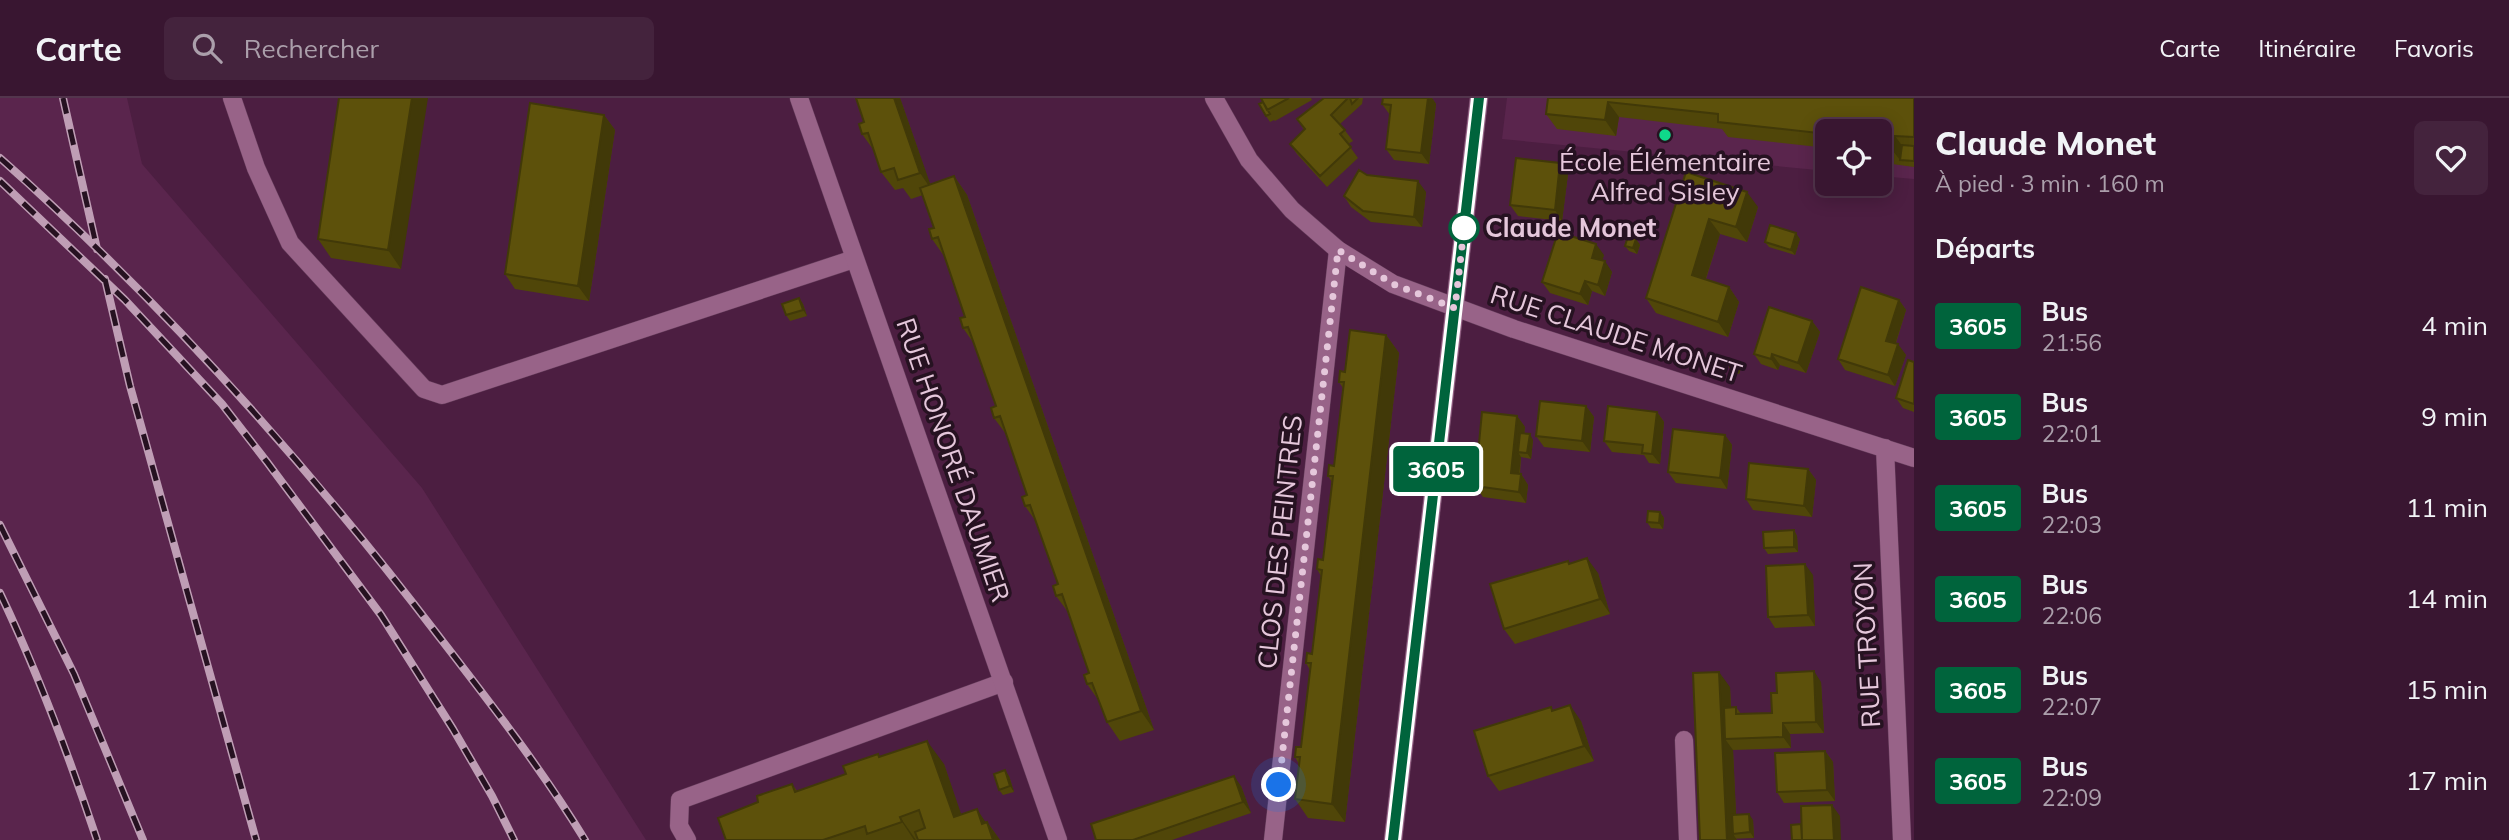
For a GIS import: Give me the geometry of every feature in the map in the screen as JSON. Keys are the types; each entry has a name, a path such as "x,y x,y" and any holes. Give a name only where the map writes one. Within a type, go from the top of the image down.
{"street":[{"path":"232,98 256,167 290,243 424,389 442,395 854,259"},
{"name":"RUE HONORÉ DAUMIER","path":"799,98 1058,840"},
{"name":"RUE CLAUDE MONET","path":"1214,98 1249,160 1292,210 1338,250 1393,284 1455,308 1914,458"},
{"path":"1393,840 1479,98"},
{"name":"CLOS DES PEINTRES","path":"1273,840 1338,250"},
{"name":"RUE TROYON","path":"1885,448 1906,764 1902,840"},
{"path":"687,840 679,826 680,800 1004,682"},
{"path":"1684,740 1688,840"}],"shaded area":[{"path":"0,98 127,98 142,164 422,488 646,840 0,840"},
{"name":"École Élémentaire Alfred Sisley","path":"1507,98 1914,98 1914,179 1892,177 1892,119 1815,119 1815,170 1502,139"}],"building":[{"path":"339,98 412,98 388,250 318,239"},
{"path":"856,98 894,98 920,173 898,180 894,168 881,172 868,133 862,134 859,124 864,122"},
{"path":"1261,98 1289,98 1267,110"},
{"path":"1324,98 1348,98 1331,115 1345,130 1340,134 1351,147 1320,176 1290,144 1305,129 1297,119"},
{"path":"1383,98 1428,98 1421,153 1386,149 1391,105 1382,104"},
{"path":"1548,98 1914,98 1914,137 1895,136 1892,151 1892,119 1815,119 1815,133 1718,122 1718,114 1608,102 1605,120 1546,114"},
{"path":"1263,102 1270,114 1266,116 1259,104"},
{"path":"530,103 604,115 578,286 505,274"},
{"path":"1902,145 1914,146 1914,161 1900,160"},
{"path":"1516,158 1560,163 1555,210 1510,205"},
{"path":"1359,170 1367,175 1418,181 1414,217 1363,211 1344,196"},
{"path":"1686,172 1747,192 1736,227 1709,219 1692,275 1729,287 1718,322 1646,298"},
{"path":"954,176 1141,711 1107,722 1092,683 1087,684 1084,675 1089,673 1062,594 1056,596 1053,586 1058,584 1030,505 1025,506 1022,497 1027,495 1000,416 994,418 991,408 996,406 968,327 963,328 960,318 965,317 938,237 932,239 929,229 934,228 920,188"},
{"path":"1770,225 1796,233 1791,250 1765,242"},
{"path":"1558,232 1596,244 1592,258 1605,261 1598,285 1585,281 1580,294 1542,282"},
{"path":"1628,236 1636,239 1633,248 1625,246"},
{"path":"1861,287 1899,300 1886,341 1898,344 1888,375 1838,359"},
{"path":"799,298 803,310 786,315 782,304"},
{"path":"1769,307 1812,321 1798,363 1772,354 1771,359 1754,354"},
{"path":"1350,330 1386,335 1332,804 1295,799 1300,757 1295,757 1296,747 1301,747 1311,663 1306,663 1307,653 1312,654 1322,570 1317,569 1318,559 1323,560 1333,476 1328,476 1329,465 1334,466 1344,382 1339,382 1340,371 1345,372"},
{"path":"1908,360 1914,362 1914,404 1896,398"},
{"path":"1732,361 1737,363 1735,369 1730,367"},
{"path":"1540,401 1586,406 1582,441 1536,436"},
{"path":"1608,406 1657,412 1652,454 1642,453 1643,445 1604,441"},
{"path":"1482,412 1517,416 1511,473 1521,474 1519,492 1475,486"},
{"path":"1673,429 1725,435 1720,478 1668,472"},
{"path":"1520,433 1530,434 1527,453 1518,452"},
{"path":"1749,463 1808,469 1804,506 1746,499"},
{"path":"1648,511 1660,512 1659,523 1647,522"},
{"path":"1794,530 1794,547 1764,548 1763,532"},
{"path":"1587,558 1600,599 1504,629 1490,584"},
{"path":"1805,564 1808,615 1768,617 1766,566"},
{"path":"1814,671 1816,722 1783,723 1783,737 1725,739 1724,708 1736,707 1736,714 1772,713 1771,693 1777,693 1776,673"},
{"path":"1719,672 1727,840 1700,840 1693,673"},
{"path":"1570,705 1584,746 1488,776 1474,731 1551,707 1552,711"},
{"path":"927,741 954,817 977,809 982,824 987,822 993,840 918,840 915,832 925,828 919,810 900,817 902,822 867,834 865,826 823,840 726,840 718,818 758,802 757,796 792,784 795,792 846,774 843,766"},
{"path":"1825,751 1827,790 1777,792 1775,753"},
{"path":"1005,770 1010,786 999,790 994,774"},
{"path":"1234,776 1243,802 1133,840 1096,840 1091,824"},
{"path":"1832,805 1834,840 1802,840 1801,806"},
{"path":"1749,814 1750,832 1733,834 1732,815"},
{"path":"1801,824 1802,840 1792,840 1791,825"}],"railway":[{"path":"63,98 97,249"},
{"path":"0,158 118,269 284,446 387,570 475,684 532,761 585,840"},
{"path":"0,181 125,300 222,404 381,615 453,729 514,840"},
{"path":"105,279 130,386 256,840"},
{"path":"0,525 74,674 143,840"},
{"path":"0,593 52,715 97,840"}],"bus line":[{"name":"3605","path":"1393,840 1479,98"}],"place":[{"name":"École Élémentaire Alfred Sisley","path":"1665,135"},
{"name":"Claude Monet","path":"1464,228"}],"route":[{"path":"1279,785 1338,250 1393,284 1455,308 1465,220 1464,228"}]}
